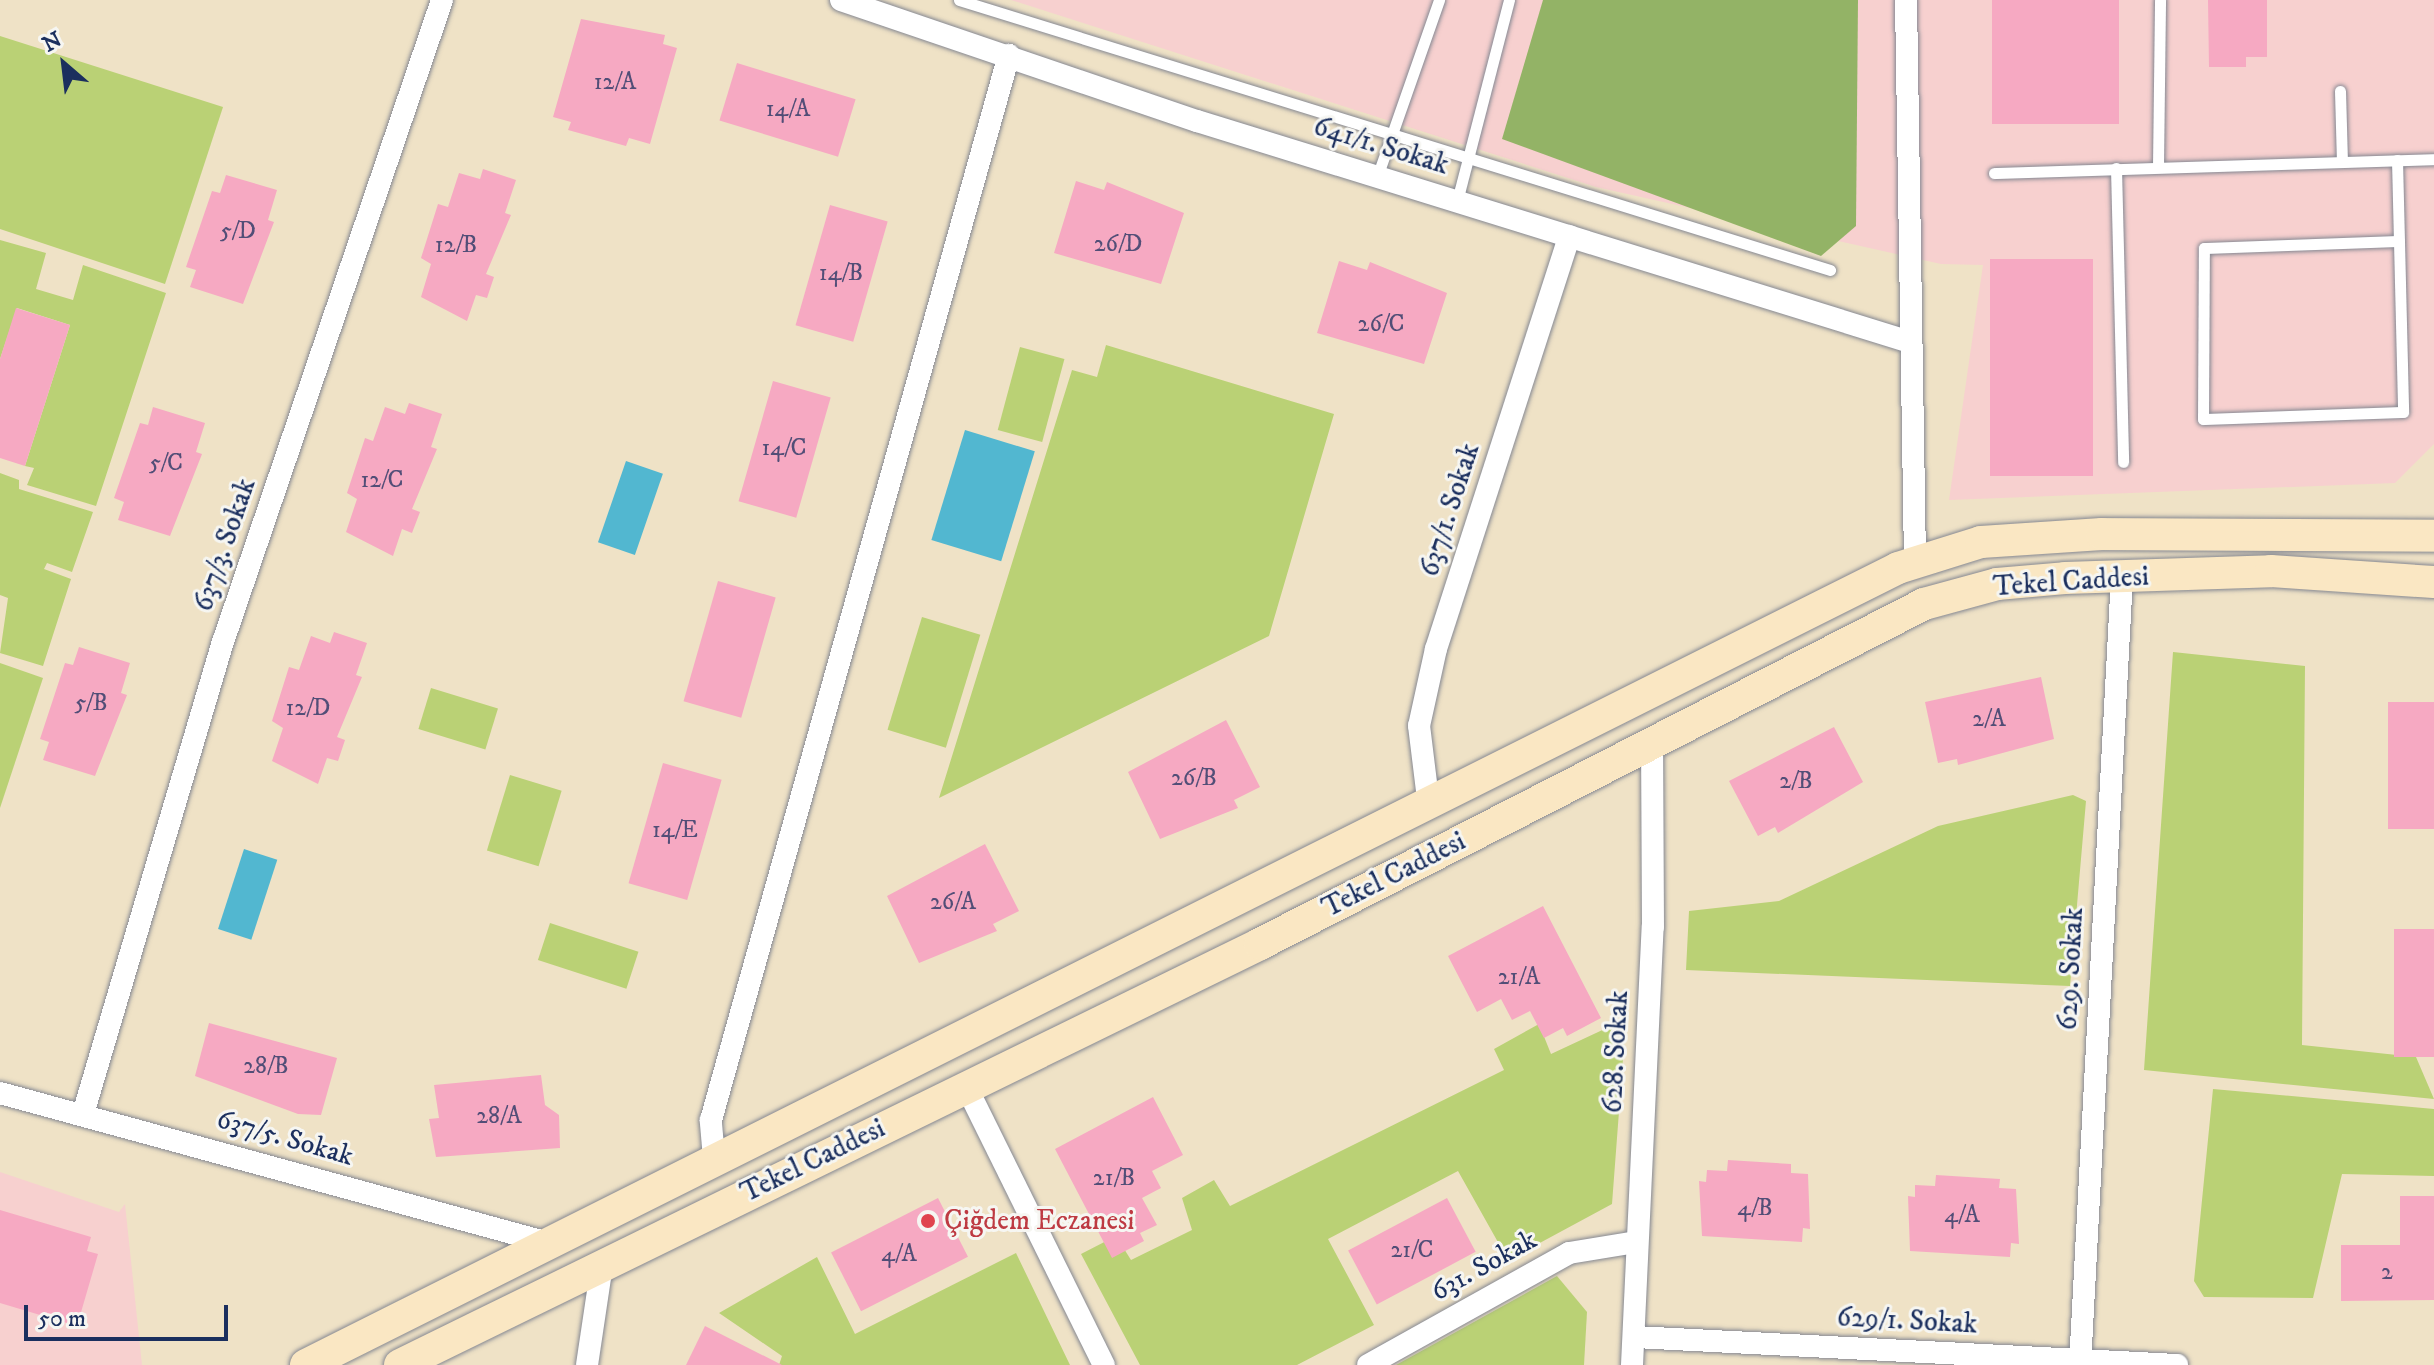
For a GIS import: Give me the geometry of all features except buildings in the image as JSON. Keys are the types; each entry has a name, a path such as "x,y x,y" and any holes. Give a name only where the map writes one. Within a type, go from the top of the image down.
{"main road":[{"path":"306,1365 552,1244 714,1158 1429,807 1915,562 1981,542 2102,534 2425,533"},
{"name":"Tekel Caddesi","path":"400,1365 1260,944 1924,604 1997,584 2122,576 2271,571 2434,582"}],"street":[{"name":"637/3. Sokak","path":"83,1114 224,639 442,0"},
{"name":"641/1. Sokak","path":"841,0 1377,177 1907,341"},
{"path":"1906,0 1907,341 1915,562"},
{"path":"714,1158 711,1120 1009,55"},
{"name":"637/1. Sokak","path":"1429,807 1419,726 1436,649 1569,236"},
{"name":"629. Sokak","path":"2080,1362 2122,576"},
{"name":"628. Sokak","path":"1632,1365 1653,927 1652,742"},
{"path":"966,1086 1104,1365"},
{"name":"637/5. Sokak","path":"0,1093 552,1244"},
{"name":"631. Sokak","path":"1368,1365 1569,1253 1636,1242"},
{"path":"587,1365 602,1265"},
{"name":"629/1. Sokak","path":"1635,1337 2177,1365"}],"lane":[{"path":"959,0 1830,270"},
{"path":"1377,177 1396,135 1439,0"},
{"path":"1457,201 1463,157 1509,0"},
{"path":"2158,167 2160,0"},
{"path":"2340,91 2342,162"},
{"path":"1994,173 2434,159"},
{"path":"2397,160 2399,241 2403,412 2203,419 2204,248 2399,241"},
{"path":"2116,168 2123,462"}],"shaded area":[{"path":"1011,0 2434,0 2434,444 2395,483 1949,500 1983,265 1941,264 1596,187"},
{"path":"0,1172 119,1212 125,1204 142,1365 0,1365"}],"green space":[{"path":"1543,0 1858,0 1856,226 1821,256 1502,139"},
{"path":"0,36 223,107 165,284 0,229"},
{"path":"0,240 46,253 36,289 73,300 83,265 166,293 96,506 27,485 34,468 25,466 70,325 17,308 0,359"},
{"path":"1106,345 1334,414 1269,636 939,798 1072,370 1097,377"},
{"path":"1020,347 1064,359 1042,442 998,430"},
{"path":"0,473 19,480 19,489 93,512 72,572 47,563 44,569 71,579 43,666 0,653 8,598 0,595"},
{"path":"922,617 980,635 946,748 888,730"},
{"path":"2173,652 2305,666 2302,1045 2416,1057 2434,1099 2144,1070"},
{"path":"0,663 43,678 0,808"},
{"path":"431,688 498,708 485,750 418,729"},
{"path":"510,775 562,791 539,866 487,851"},
{"path":"2073,795 2086,801 2070,986 1686,970 1689,911 1779,901 1938,826"},
{"path":"550,923 638,952 626,989 538,960"},
{"path":"1626,1019 1612,1204 1508,1260 1458,1171 1328,1239 1374,1325 1297,1365 1140,1365 1081,1254 1116,1236 1131,1260 1192,1230 1182,1198 1214,1180 1230,1206 1504,1070 1494,1049 1539,1024 1551,1054"},
{"path":"2213,1089 2434,1109 2434,1176 2342,1174 2313,1298 2204,1297 2194,1281"},
{"path":"1016,1253 1070,1365 779,1365 782,1356 719,1313 817,1257 855,1334"},
{"path":"1557,1276 1587,1312 1584,1365 1396,1365"}],"water":[{"path":"965,430 1035,451 1001,561 931,540"},
{"path":"626,461 663,474 635,555 598,542"},
{"path":"244,849 277,860 251,940 218,929"}],"place":[{"name":"Çiğdem Eczanesi","path":"928,1221"}]}
